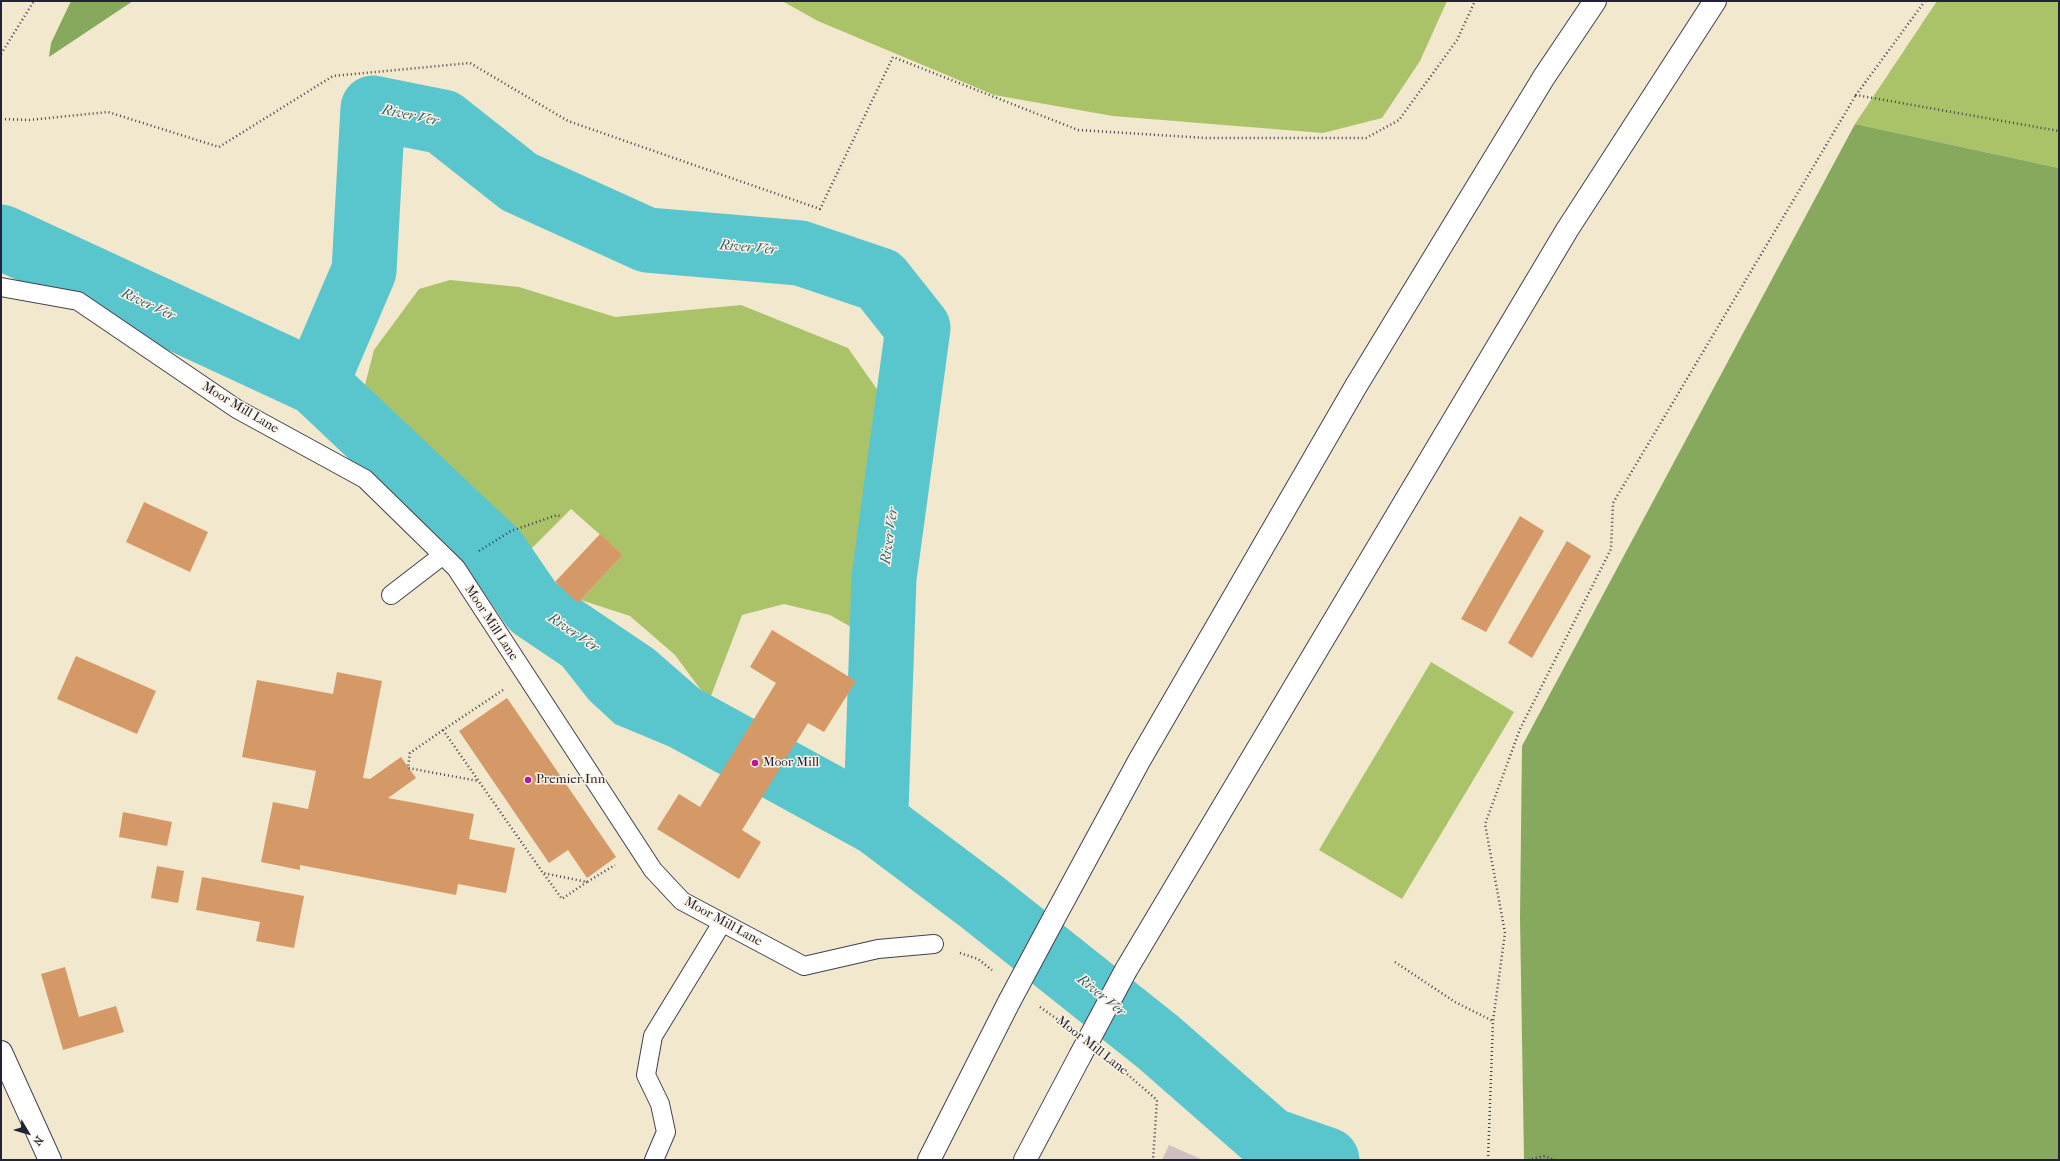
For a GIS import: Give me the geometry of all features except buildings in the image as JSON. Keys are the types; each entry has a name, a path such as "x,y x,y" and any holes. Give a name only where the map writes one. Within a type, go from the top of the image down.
{"main road":[{"path":"929,1160 1009,1002 1139,761 1356,386 1544,77 1595,1"},
{"path":"1025,1160 1126,970 1567,230 1715,1"},
{"path":"1,1052 50,1160"}],"lane":[{"name":"Moor Mill Lane","path":"1,287 78,301 237,409 366,479 456,568 639,850 653,870 682,901 804,966 878,949 934,944"},
{"path":"391,595 443,555"},
{"path":"654,1160 666,1132 660,1104 646,1074 653,1036 722,923"}],"path":[{"path":"1,54 34,1"},
{"path":"1,119 30,120 108,112 219,147 333,76 470,63 568,121 820,208 893,58 1078,130 1207,138 1366,138 1399,120 1457,40 1475,1"},
{"path":"1488,1160 1493,1020 1505,933 1485,824 1520,728 1611,549 1613,502 1856,95 1925,1"},
{"path":"1856,95 2059,131"},
{"path":"473,555 511,531 557,515 562,517"},
{"path":"479,781 408,768 410,753 526,676"},
{"path":"443,730 562,899 639,850"},
{"path":"543,873 587,882"},
{"path":"978,959 997,973"},
{"path":"1394,962 1455,1002 1493,1020"},
{"name":"Moor Mill Lane","path":"1035,1002 1066,1026"},
{"name":"Moor Mill Lane","path":"1110,1060 1130,1074 1157,1100 1153,1160"},
{"path":"1528,1160 1545,1156 1554,1160"}],"shaded area":[{"path":"1169,1145 1203,1160 1162,1160"}],"green space":[{"path":"71,1 133,1 49,57 51,43"},
{"path":"782,1 1447,1 1420,61 1382,118 1323,133 1113,116 994,95 818,21"},
{"path":"1937,1 2059,1 2059,168 1855,124"},
{"path":"1855,124 2059,168 2059,1160 1524,1160 1520,918 1522,746"},
{"path":"450,280 519,287 615,317 741,305 848,348 893,412 884,507 858,631 830,615 784,604 742,615 709,701 675,655 630,616 581,600 623,555 571,509 526,554 359,408 374,350 419,289"},
{"path":"1431,662 1514,712 1402,899 1319,850"}],"water":[{"path":"540,591 562,607 581,611 627,633 669,669 711,718 690,752 668,746 615,724 589,700 552,653 522,606"}],"waterway":[{"name":"River Ver","path":"316,383 364,271 373,108 443,122 519,182 647,240 800,253 880,280 918,328 884,578 876,810 877,823 982,902 1158,1042 1270,1140 1327,1160"},
{"name":"River Ver","path":"1,237 316,383 496,553 533,607 634,675 681,716 877,823"}],"place":[{"name":"Moor Mill","path":"755,763"},
{"name":"Premier Inn","path":"528,780"}]}
